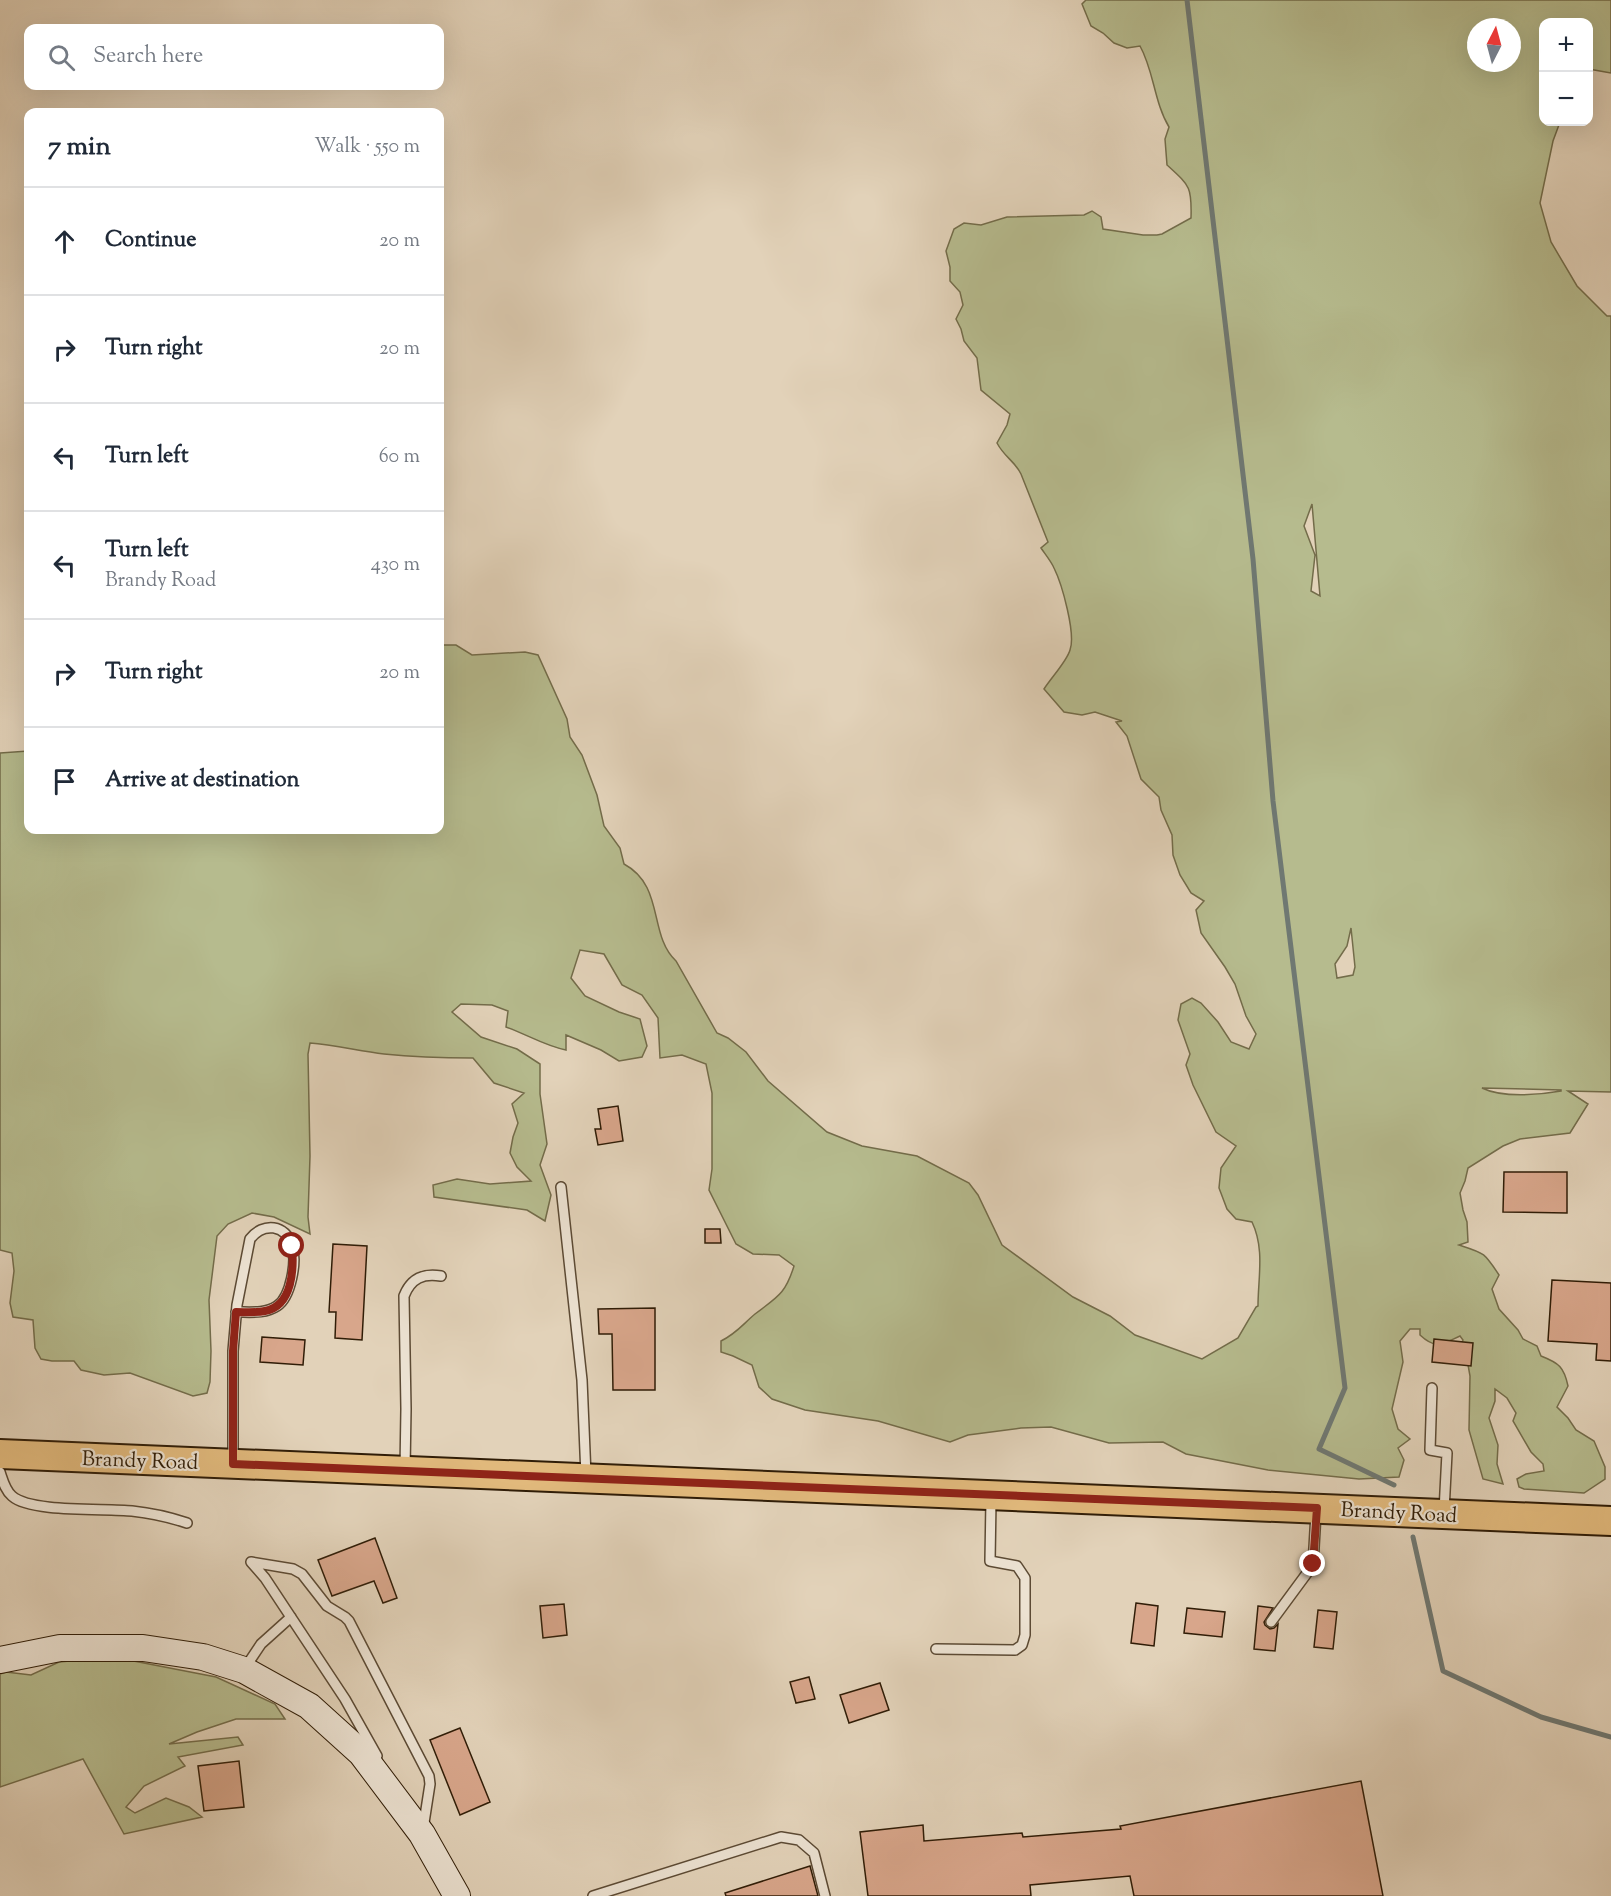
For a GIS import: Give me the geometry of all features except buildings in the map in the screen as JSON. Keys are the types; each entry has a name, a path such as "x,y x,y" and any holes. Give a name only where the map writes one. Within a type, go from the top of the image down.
{"main road":[{"name":"Brandy Road","path":"0,1454 1611,1521"},
{"path":"0,1660 60,1648 143,1648 203,1657 244,1670 309,1706 361,1754 422,1834 457,1896"}],"lane":[{"path":"561,1187 582,1380 586,1479"},
{"path":"233,1464 233,1351 236,1312 250,1239 263,1227 280,1230 288,1237 292,1246 294,1262 288,1292 276,1307 266,1311 236,1312"},
{"path":"405,1471 405,1296 412,1282 421,1276 429,1274 441,1276"},
{"path":"1432,1388 1430,1450 1447,1453 1444,1514"},
{"path":"0,1472 5,1488 22,1503 60,1508 132,1511 162,1515 187,1523"},
{"path":"936,1649 1015,1650 1022,1645 1025,1635 1025,1578 1017,1566 990,1562 991,1494"},
{"path":"1271,1622 1313,1564 1317,1508"},
{"path":"251,1562 293,1569 302,1574 327,1606 349,1621 429,1776 430,1784 422,1834 345,1699 265,1578 251,1562"},
{"path":"244,1670 261,1644 291,1617"},
{"path":"593,1896 781,1837 799,1840 814,1853 825,1896"}],"green space":[{"path":"1086,0 1611,0 1611,73 1593,70 1593,18 1539,18 1539,126 1559,126 1553,141 1540,203 1551,242 1577,286 1607,316 1611,316 1611,1092 1568,1091 1588,1104 1570,1133 1520,1139 1503,1146 1468,1168 1460,1193 1467,1222 1468,1242 1459,1245 1483,1254 1490,1262 1499,1275 1492,1289 1499,1309 1523,1339 1537,1346 1541,1356 1556,1364 1565,1374 1568,1386 1557,1407 1576,1430 1594,1441 1605,1467 1605,1479 1584,1493 1519,1487 1517,1479 1526,1474 1544,1471 1543,1464 1531,1452 1513,1421 1516,1413 1507,1398 1495,1389 1495,1401 1489,1418 1498,1445 1497,1464 1503,1484 1483,1479 1469,1430 1470,1376 1467,1359 1457,1351 1463,1340 1460,1336 1444,1343 1430,1343 1420,1335 1420,1329 1410,1329 1400,1341 1403,1362 1392,1409 1398,1429 1410,1439 1398,1448 1404,1460 1399,1477 1359,1479 1268,1470 1186,1454 1163,1442 1109,1443 1051,1427 1021,1428 968,1435 950,1442 878,1421 805,1410 772,1399 759,1387 752,1365 721,1352 721,1341 775,1299 784,1289 794,1266 779,1255 753,1254 736,1244 709,1190 712,1169 712,1093 706,1064 682,1055 660,1058 658,1018 642,995 622,985 604,954 580,950 571,978 585,996 640,1019 647,1046 642,1057 619,1061 601,1050 566,1035 566,1050 551,1046 506,1027 508,1011 492,1005 461,1004 452,1012 481,1037 517,1049 540,1064 540,1094 547,1144 540,1165 551,1195 545,1221 527,1210 434,1197 433,1185 457,1179 490,1184 531,1181 517,1167 510,1153 518,1123 512,1104 524,1093 494,1083 473,1058 395,1055 310,1043 308,1054 310,1156 308,1217 310,1234 274,1217 252,1213 228,1224 217,1236 209,1300 211,1351 210,1382 207,1393 193,1396 130,1373 104,1375 81,1370 74,1361 41,1359 35,1348 33,1320 13,1317 10,1303 14,1271 12,1253 0,1250 0,753 24,751 24,834 444,834 444,645 456,645 472,655 525,652 538,655 567,719 570,737 582,755 597,795 604,826 620,848 624,864 637,873 645,885 667,950 676,961 717,1033 728,1038 746,1052 768,1081 827,1132 862,1146 917,1156 969,1183 978,1195 1002,1245 1073,1297 1110,1316 1135,1335 1202,1359 1238,1338 1258,1306 1260,1253 1252,1222 1236,1219 1227,1209 1219,1188 1221,1168 1236,1146 1216,1132 1193,1085 1186,1065 1190,1054 1178,1020 1181,1004 1192,998 1201,1003 1218,1022 1231,1042 1249,1049 1256,1034 1246,1016 1235,984 1201,933 1196,910 1204,901 1191,893 1180,875 1173,855 1172,835 1161,810 1159,797 1141,779 1127,736 1116,722 1122,721 1095,712 1082,715 1064,712 1044,689 1070,650 1071,633 1067,609 1057,575 1041,548 1048,542 1021,474 997,443 1010,414 981,390 977,358 964,341 956,319 963,305 960,292 950,281 950,267 946,251 954,229 964,223 981,225 1007,217 1084,215 1092,211 1101,217 1103,229 1143,235 1162,234 1191,218 1188,188 1167,165 1165,139 1169,127 1160,107 1145,56 1140,46 1127,48 1114,43 1091,26 1082,4","holes":["1312,504 1320,596 1311,591 1315,555 1304,526","1351,928 1355,967 1353,975 1337,978 1335,964 1347,946","1482,1088 1561,1090 1521,1095"]},
{"path":"113,1657 216,1677 275,1704 285,1719 236,1719 169,1744 238,1737 243,1745 178,1757 185,1766 144,1786 126,1807 135,1813 166,1798 189,1807 202,1817 124,1834 83,1759 0,1787 0,1674 6,1672 31,1675 59,1662"}],"waterway":[{"path":"1187,0 1253,559 1273,801 1345,1388 1319,1449 1394,1485"},
{"path":"1413,1537 1443,1671 1541,1717 1611,1737"}],"route":[{"path":"292,1246 294,1262 288,1292 282,1301 276,1307 266,1311 236,1312 233,1351 233,1464 1317,1508 1313,1564"}]}
